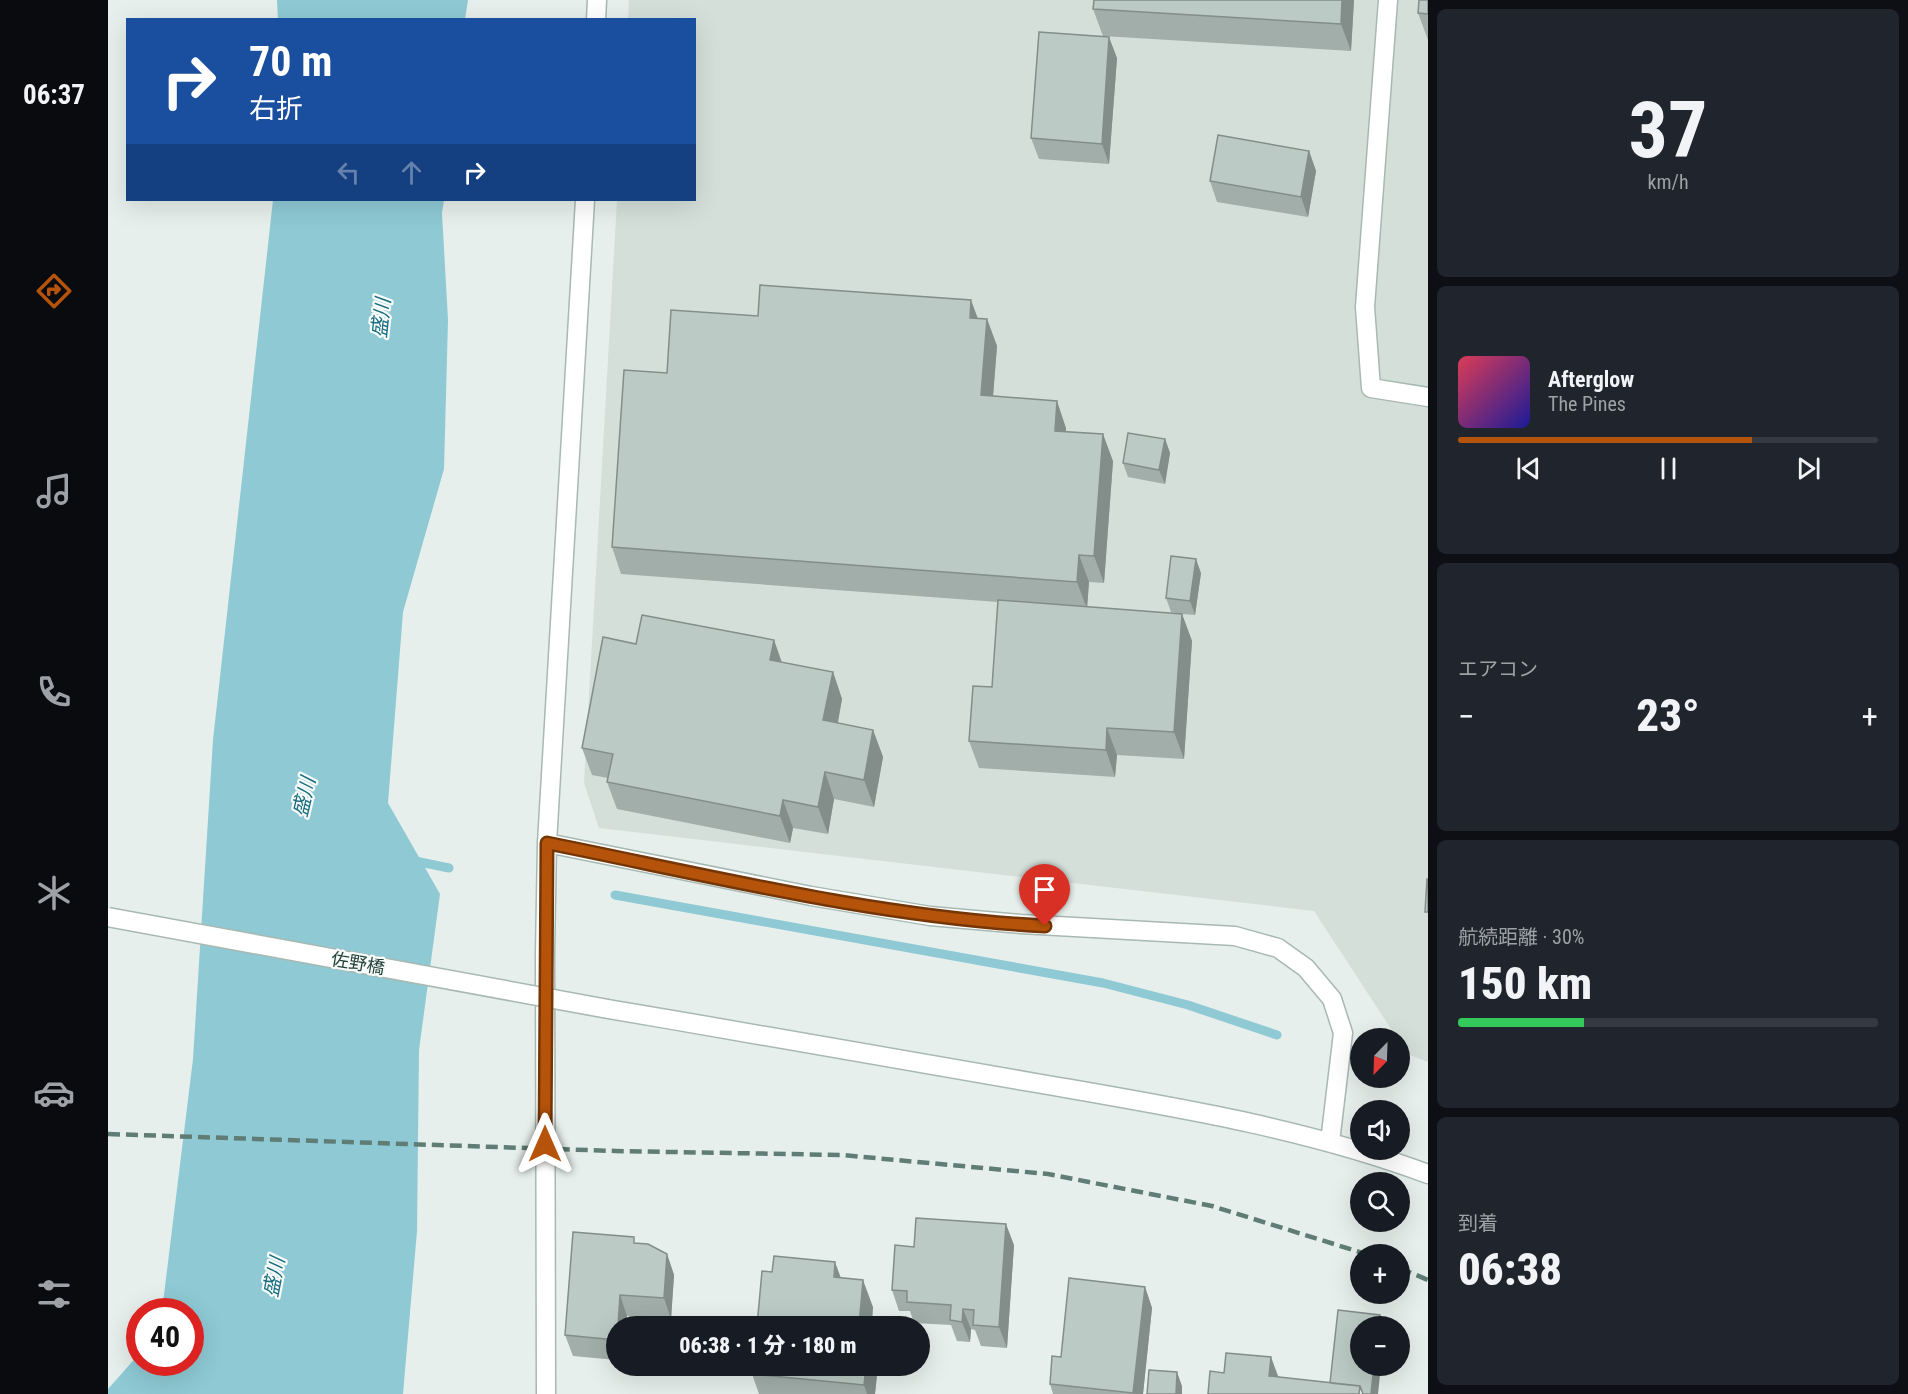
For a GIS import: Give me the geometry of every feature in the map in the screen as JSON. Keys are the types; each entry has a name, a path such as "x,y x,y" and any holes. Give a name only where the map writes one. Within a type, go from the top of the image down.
{"street":[{"path":"596,18 597,0"},
{"path":"1388,0 1365,308 1371,388 1428,397"},
{"path":"546,1394 545,953 547,843 585,201"},
{"path":"547,843 811,896 930,916 1021,924 1235,936 1278,948 1306,968 1332,999 1343,1033 1330,1142"},
{"name":"佐野橋","path":"108,917 608,1009 1180,1108 1330,1142 1428,1174"}],"shaded area":[{"path":"629,0 1428,0 1428,1062 1410,1055 1410,1028 1390,1028 1314,911 599,828 584,783 617,201 696,201 696,18 628,18"}],"water":[{"path":"277,0 468,0 465,18 278,18"},
{"name":"盛川","path":"273,201 444,201 442,213 448,320 444,469 403,612 388,803 440,894 419,1050 417,1231 403,1394 108,1394 108,1389 126,1369 126,1376 204,1376 204,1298 164,1298 193,1059 213,740"}],"building":[{"path":"1094,0 1342,0 1341,24 1093,9"},
{"path":"1419,0 1428,0 1428,14 1418,13"},
{"path":"1039,32 1109,37 1102,144 1031,138"},
{"path":"1218,135 1309,151 1301,197 1210,181"},
{"path":"760,285 971,300 970,318 987,319 981,395 1057,401 1055,431 1103,434 1094,556 1079,555 1077,582 612,547 624,370 667,373 671,310 758,316"},
{"path":"1128,433 1165,439 1159,470 1123,463"},
{"path":"1171,556 1196,559 1190,601 1166,598"},
{"path":"998,600 1182,614 1174,732 1107,728 1106,750 969,741 973,686 992,687"},
{"path":"642,615 774,640 770,660 833,672 823,720 873,730 864,780 825,772 818,807 783,800 780,816 607,782 613,754 582,748 603,637 636,644"},
{"path":"1427,879 1428,912 1425,912"},
{"path":"916,1218 1006,1224 999,1327 973,1325 974,1310 963,1309 962,1322 950,1320 951,1305 907,1302 907,1291 892,1290 895,1245 914,1247"},
{"path":"573,1232 634,1237 634,1243 648,1244 667,1254 664,1298 620,1295 619,1316 606,1316 606,1339 565,1335"},
{"path":"774,1256 835,1262 834,1277 863,1280 860,1316 758,1316 762,1271 772,1272"},
{"path":"1069,1278 1145,1287 1133,1393 1050,1384 1052,1356 1061,1357"},
{"path":"1338,1310 1380,1315 1350,1316 1350,1376 1373,1376 1371,1394 1363,1394 1360,1386 1330,1383"},
{"path":"1226,1353 1271,1357 1269,1376 1360,1386 1359,1394 1208,1394 1210,1371 1224,1373"},
{"path":"1149,1370 1177,1372 1176,1394 1147,1394"},
{"path":"772,1376 865,1376 864,1385"}],"waterway":[{"path":"410,860 449,868"},
{"path":"615,895 1103,983 1188,1005 1277,1035"}],"railway":[{"path":"108,1134 616,1151 842,1155 1048,1174 1212,1206 1350,1249"},
{"path":"1410,1272 1428,1280"}],"route":[{"path":"545,1144 547,843 811,896 930,916 1045,926"}]}
